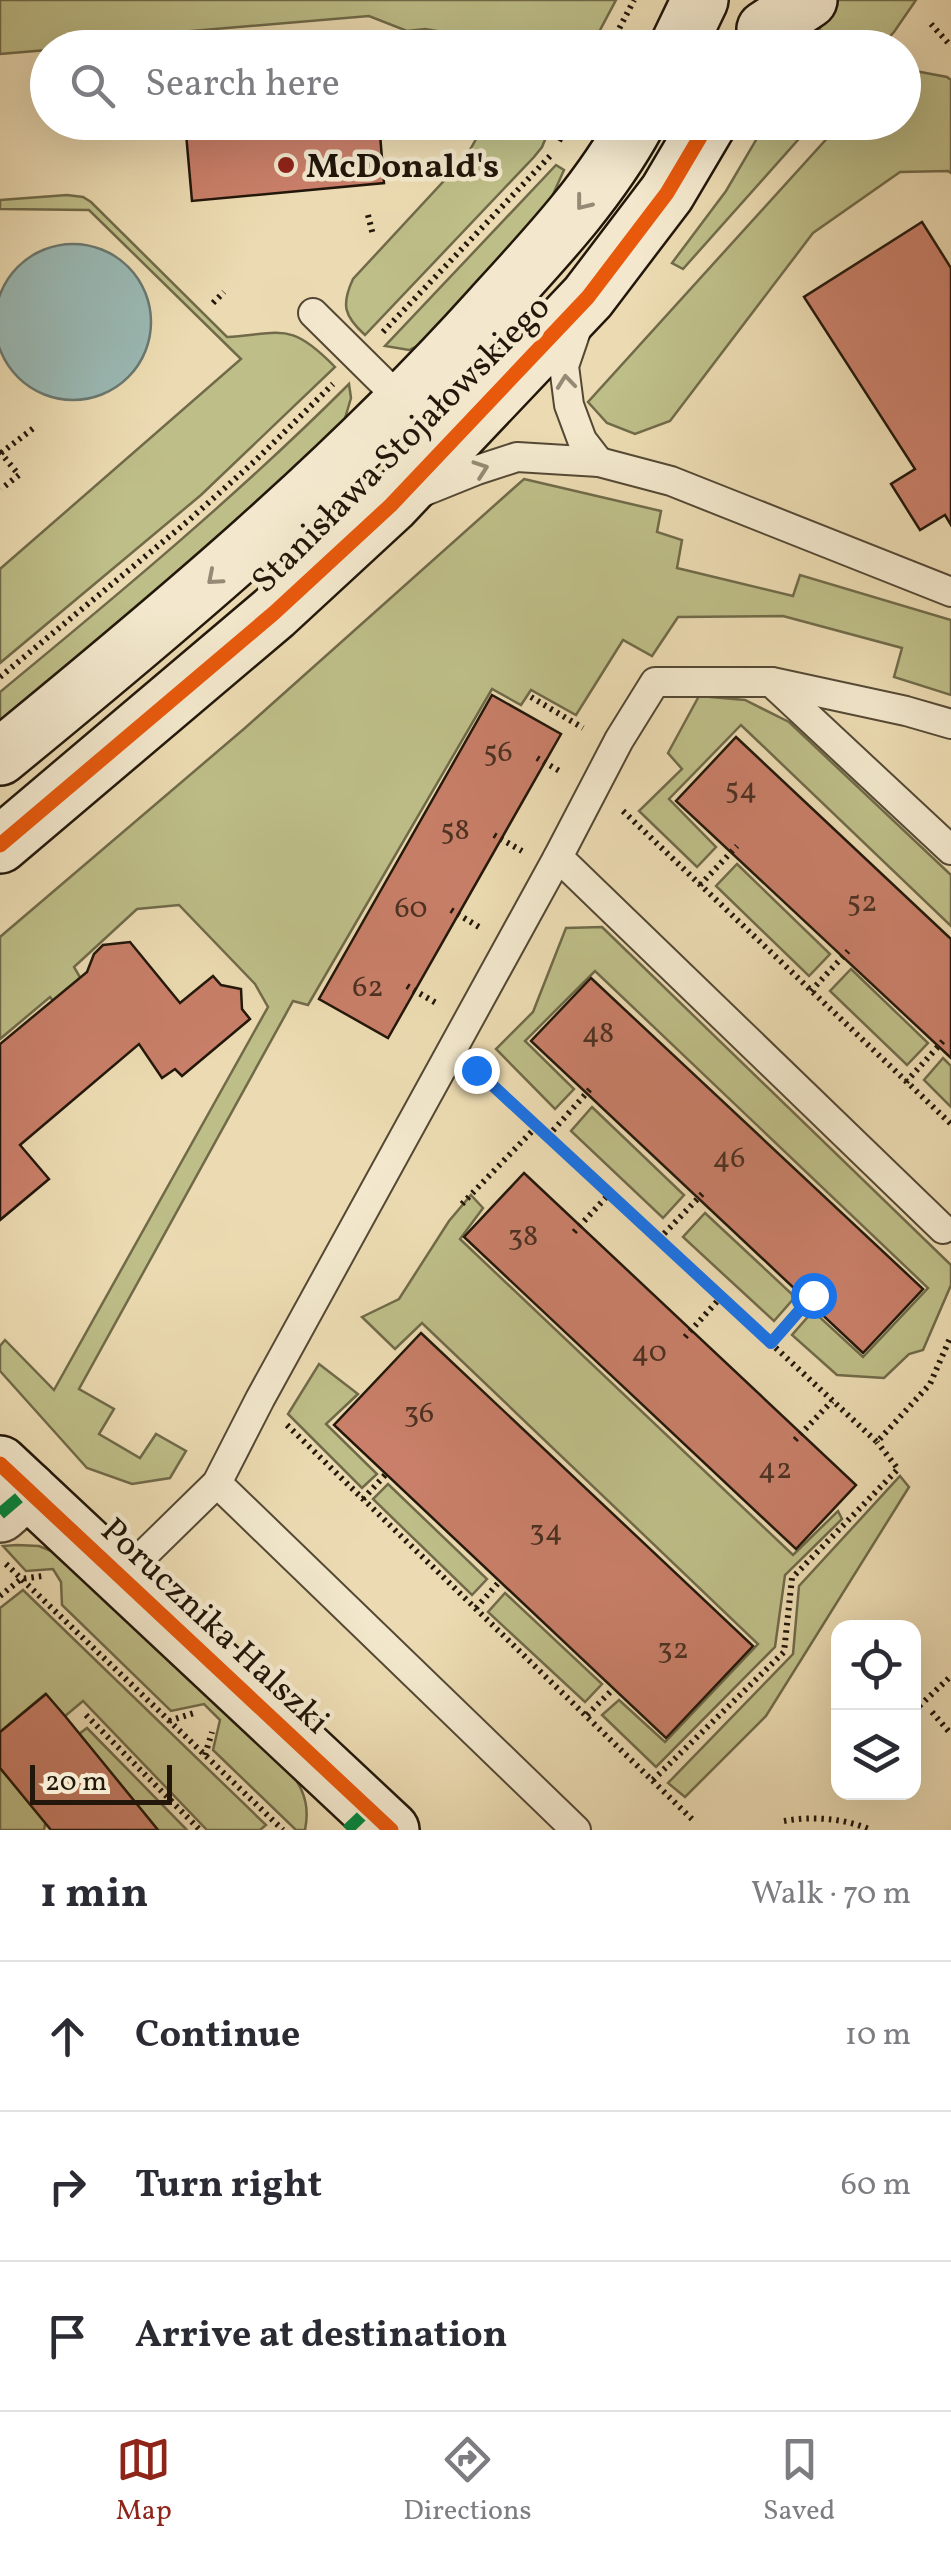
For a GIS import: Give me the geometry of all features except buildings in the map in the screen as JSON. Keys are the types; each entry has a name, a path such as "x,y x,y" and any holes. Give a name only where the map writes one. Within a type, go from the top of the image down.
{"street":[{"path":"686,30 700,0"},
{"path":"766,26 810,0"},
{"name":"Stanisława Stojałowskiego","path":"0,757 288,514 403,402 550,244 626,140"},
{"name":"Stanisława Stojałowskiego","path":"0,845 274,613 390,505 588,297 667,193 698,140"},
{"name":"Porucznika Halszki","path":"9,1490 122,1577 369,1823"}],"lane":[{"path":"588,297 564,366 569,406 582,440 600,462"},
{"path":"313,313 403,402"},
{"path":"390,505 476,470 518,458 600,462 671,481 951,592"},
{"path":"122,1577 217,1483 452,1047 545,857 595,786 655,682 771,682 906,710 951,724"},
{"path":"771,682 951,850"},
{"path":"545,857 944,1229"},
{"path":"217,1483 576,1830"}],"path":[{"path":"618,30 634,0"},
{"path":"931,24 951,46"},
{"path":"0,677 229,485 358,358 560,140"},
{"path":"368,215 373,234"},
{"path":"213,303 224,292"},
{"path":"0,488 19,476 0,453 35,427"},
{"path":"532,697 587,731"},
{"path":"595,786 951,1124"},
{"path":"494,835 545,857"},
{"path":"700,885 737,846"},
{"path":"450,910 489,932"},
{"path":"812,992 848,951"},
{"path":"407,986 446,1008"},
{"path":"906,1082 944,1040"},
{"path":"452,1047 877,1442 898,1469 792,1578 784,1652 653,1780"},
{"path":"548,1136 592,1087"},
{"path":"462,1204 537,1126"},
{"path":"659,1239 704,1192"},
{"path":"574,1232 610,1193"},
{"path":"771,1343 813,1295"},
{"path":"686,1336 721,1297"},
{"path":"877,1442 930,1384 951,1336"},
{"path":"260,1398 695,1822"},
{"path":"796,1440 832,1400"},
{"path":"363,1499 386,1474"},
{"path":"0,1558 282,1830"},
{"path":"0,1596 22,1579 48,1575"},
{"path":"476,1608 500,1581"},
{"path":"51,1606 54,1595"},
{"path":"915,1710 951,1676"},
{"path":"587,1715 614,1688"},
{"path":"932,1712 951,1734"},
{"path":"86,1715 200,1830"},
{"path":"784,1821 803,1818 856,1823 871,1830"},
{"path":"268,1830 275,1822"}],"green space":[{"path":"0,0 616,0 600,30 404,30 369,16 204,30 30,30 30,51 0,54"},
{"path":"836,0 916,0 895,30 819,30"},
{"path":"921,72 951,80 951,173 900,172 813,233 670,421 635,434 607,423 588,402 826,140 921,140"},
{"path":"476,140 545,140 534,157 365,335 347,310 353,279 466,157"},
{"path":"756,140 798,140 683,269 672,263 726,191"},
{"path":"556,165 564,170 550,201 521,238 423,343 409,350 385,346"},
{"path":"67,195 91,202 227,337 275,333 297,337 335,367 201,495 0,663 0,569 241,359 89,210 0,209 0,200"},
{"path":"349,384 351,398 343,425 212,546 0,722 0,692 222,504"},
{"path":"524,479 661,511 657,532 682,540 677,568 793,596 800,575 951,620 951,695 894,677 902,648 783,616 678,617 652,656 623,640 576,715 531,690 521,705 492,689 308,1005 293,1001 79,1389 114,1409 99,1434 140,1458 156,1434 186,1451 170,1478 132,1484 87,1468 0,1371 0,1346 5,1340 54,1390 268,1007 255,984 179,905 137,909 74,967 88,991 62,1013 50,997 0,1039 0,937 245,728"},
{"path":"699,696 745,700 789,722 951,875 951,926 741,725 669,799 716,847 697,867 639,811 682,769 668,753"},
{"path":"737,864 830,954 809,976 716,886"},
{"path":"602,927 951,1265 951,1285 923,1350 909,1354 884,1378 837,1375 792,1335 813,1311 863,1357 928,1288 595,971 525,1041 574,1089 555,1109 496,1049 533,1012 566,928"},
{"path":"851,969 928,1043 907,1065 830,991"},
{"path":"943,1058 951,1066 951,1107 924,1080"},
{"path":"592,1107 684,1195 663,1218 571,1131"},
{"path":"471,1195 483,1208 460,1239 793,1555 838,1511 842,1519 785,1575 775,1647 656,1767 602,1715 619,1700 665,1742 758,1644 422,1323 395,1349 362,1317 399,1299 449,1221"},
{"path":"705,1213 795,1297 774,1321 683,1237"},
{"path":"319,1364 358,1394 326,1424 377,1474 362,1488 288,1414"},
{"path":"900,1476 909,1487 766,1716 685,1797 668,1783 793,1654 799,1586"},
{"path":"388,1484 487,1579 472,1595 373,1499"},
{"path":"3,1546 39,1546 61,1555 294,1777 306,1802 305,1830 296,1830 213,1750 220,1720 204,1704 171,1711 62,1605 61,1582 53,1569 26,1571"},
{"path":"23,1590 266,1825 260,1830 207,1830 83,1701 64,1717 45,1694 0,1732 0,1608"},
{"path":"505,1593 602,1684 585,1702 488,1612"},
{"path":"87,1728 187,1830 158,1830 79,1734"},
{"path":"0,1768 46,1820 44,1830 0,1830"}],"water":[{"path":"73,244 103,250 128,267 145,292 151,322 145,352 128,377 103,394 73,400 43,394 18,377 1,352 1,292 18,267 43,250"}],"marked path":[{"path":"0,1514 28,1490"},
{"path":"347,1830 369,1809"}],"cycle path":[{"path":"0,845 274,613 391,505 588,297 667,193 698,140"},
{"path":"0,1464 391,1830"}],"place":[{"name":"McDonald's","path":"286,165"}],"route":[{"path":"476,1070 771,1343 813,1295"}]}
